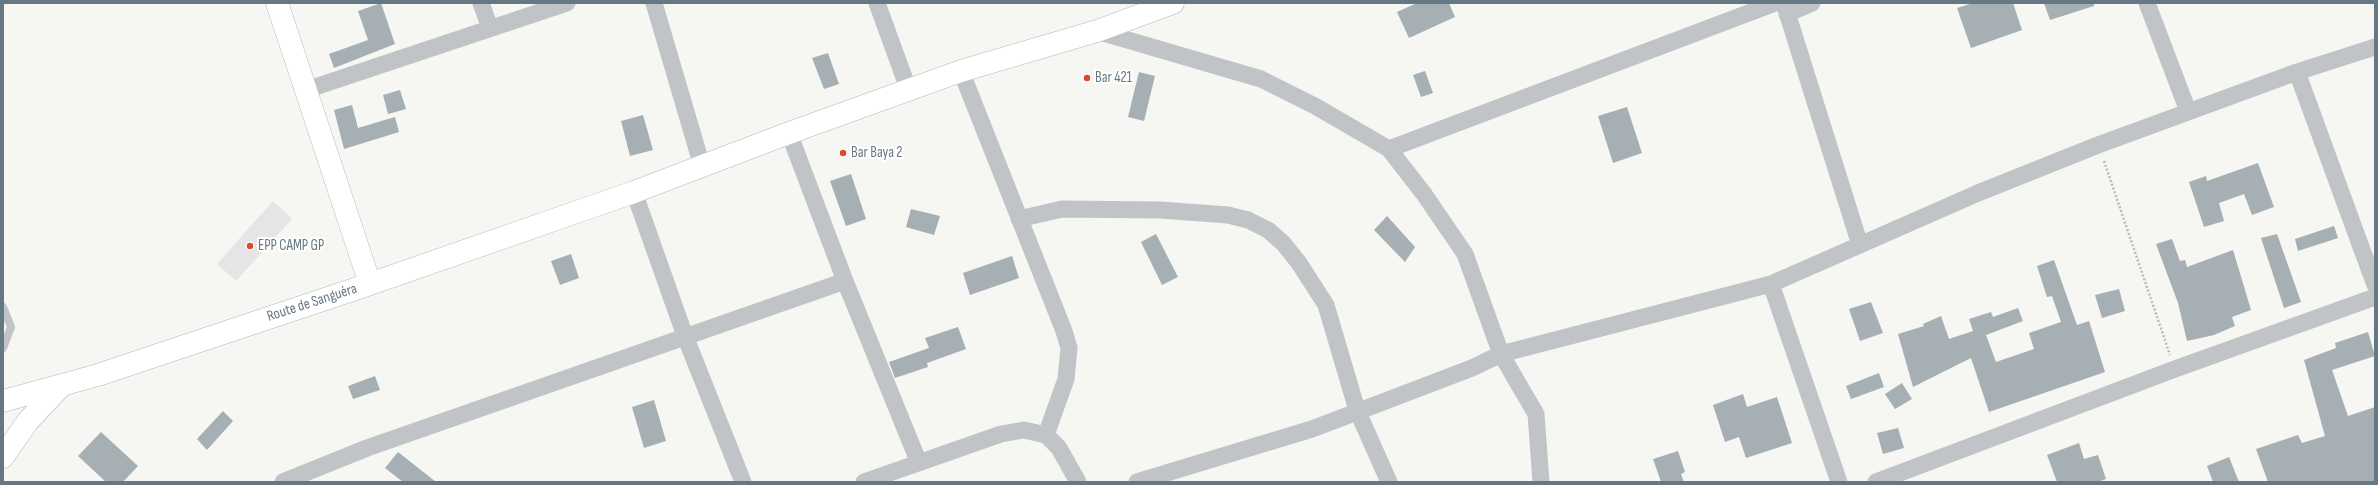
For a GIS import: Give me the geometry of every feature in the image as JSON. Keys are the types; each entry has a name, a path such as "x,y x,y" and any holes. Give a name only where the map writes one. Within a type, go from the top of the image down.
{"street":[{"name":"Route de Sanguéra","path":"3,457 28,421 62,385 370,284 277,3"},
{"path":"481,3 490,28"},
{"path":"306,90 567,3"},
{"path":"654,3 702,166"},
{"path":"877,3 909,91"},
{"path":"370,284 634,192 789,133 961,71 1097,31 1173,3"},
{"path":"1389,149 1782,7 1812,3"},
{"path":"2147,3 2188,111"},
{"path":"1782,7 1860,245"},
{"path":"1097,31 1261,79 1315,106 1389,149 1424,194 1465,254 1501,354 1536,414 1541,482"},
{"path":"1137,482 1312,429 1357,410 1472,368 1501,354 1771,284 1978,194 2098,145 2297,72 2375,47"},
{"path":"961,71 1064,331 1069,348 1066,379 1046,435"},
{"path":"2297,72 2375,285"},
{"path":"789,133 845,280 919,463"},
{"path":"634,192 685,336 743,482"},
{"path":"1019,219 1062,208 1160,210 1228,214 1248,220 1268,230 1282,243 1299,263 1326,305 1357,410 1389,482"},
{"path":"283,482 367,448 845,280"},
{"path":"1771,284 1839,482"},
{"path":"1876,482 2175,369 2375,297"},
{"path":"3,401 62,385"},
{"path":"864,482 1001,434 1024,430 1046,435 1059,448 1078,482"}],"lane":[{"path":"3,307 11,327 3,348"}],"path":[{"path":"2098,145 2175,369"}],"shaded area":[{"name":"EPP CAMP GP","path":"273,201 292,219 236,281 217,264"}],"building":[{"path":"381,3 395,44 334,68 329,54 368,40 358,11"},
{"path":"1417,3 1449,3 1455,17 1409,38 1397,12"},
{"path":"1973,3 2013,3 2022,30 1971,48 1957,8"},
{"path":"2044,3 2094,3 2094,6 2050,20"},
{"path":"828,53 839,84 824,89 812,58"},
{"path":"1425,71 1433,93 1421,97 1413,75"},
{"path":"1139,72 1155,76 1144,121 1128,117"},
{"path":"400,90 406,109 388,114 383,95"},
{"path":"352,105 358,128 395,117 399,132 344,149 334,110"},
{"path":"1627,107 1642,153 1613,163 1598,116"},
{"path":"643,115 653,150 630,156 621,121"},
{"path":"2258,163 2274,207 2252,215 2244,194 2219,203 2224,221 2204,227 2189,182 2206,176 2207,181"},
{"path":"851,174 866,219 846,226 830,181"},
{"path":"911,209 940,216 934,235 906,227"},
{"path":"1387,216 1415,247 1405,262 1374,230"},
{"path":"2334,226 2338,238 2298,251 2295,239"},
{"path":"1156,234 1178,277 1162,285 1141,242"},
{"path":"2277,234 2301,302 2284,308 2261,238"},
{"path":"2172,239 2180,261 2185,260 2187,267 2233,250 2251,310 2232,317 2235,326 2214,335 2187,341 2178,303 2156,244"},
{"path":"571,254 579,278 560,285 551,261"},
{"path":"1012,256 1019,278 970,295 963,273"},
{"path":"2054,260 2077,325 2089,321 2105,372 1989,412 1971,358 1913,387 1898,334 1924,326 1923,324 1941,316 1949,339 1973,331 1969,319 1991,312 1993,317 2018,308 2023,321 1986,335 1996,362 2034,349 2029,333 2061,322 2052,296 2047,297 2037,266"},
{"path":"2119,289 2125,311 2102,318 2095,295"},
{"path":"1871,302 1883,333 1860,341 1849,309"},
{"path":"958,327 966,349 927,363 928,367 895,378 889,362 929,348 925,338"},
{"path":"2368,332 2375,356 2332,370 2348,416 2375,407 2375,482 2268,482 2256,449 2298,435 2302,443 2325,436 2304,360 2336,348 2335,343"},
{"path":"1879,373 1884,387 1851,399 1846,386"},
{"path":"375,376 380,390 353,399 348,386"},
{"path":"1902,383 1912,399 1895,409 1885,394"},
{"path":"1743,394 1747,407 1777,397 1792,443 1746,458 1739,437 1725,442 1713,405"},
{"path":"654,400 666,441 644,448 632,407"},
{"path":"223,411 233,421 207,450 197,439"},
{"path":"1898,428 1904,448 1883,454 1877,433"},
{"path":"101,432 138,466 123,482 106,482 78,456"},
{"path":"2079,443 2084,459 2098,455 2106,479 2098,482 2057,482 2047,455"},
{"path":"1678,451 1685,472 1681,474 1684,482 1661,482 1653,459"},
{"path":"398,452 436,482 403,482 385,468"},
{"path":"2229,457 2239,482 2213,482 2207,466"}],"place":[{"name":"Bar 421","path":"1087,78"},
{"name":"Bar Baya 2","path":"843,153"},
{"name":"EPP CAMP GP","path":"250,246"}]}
